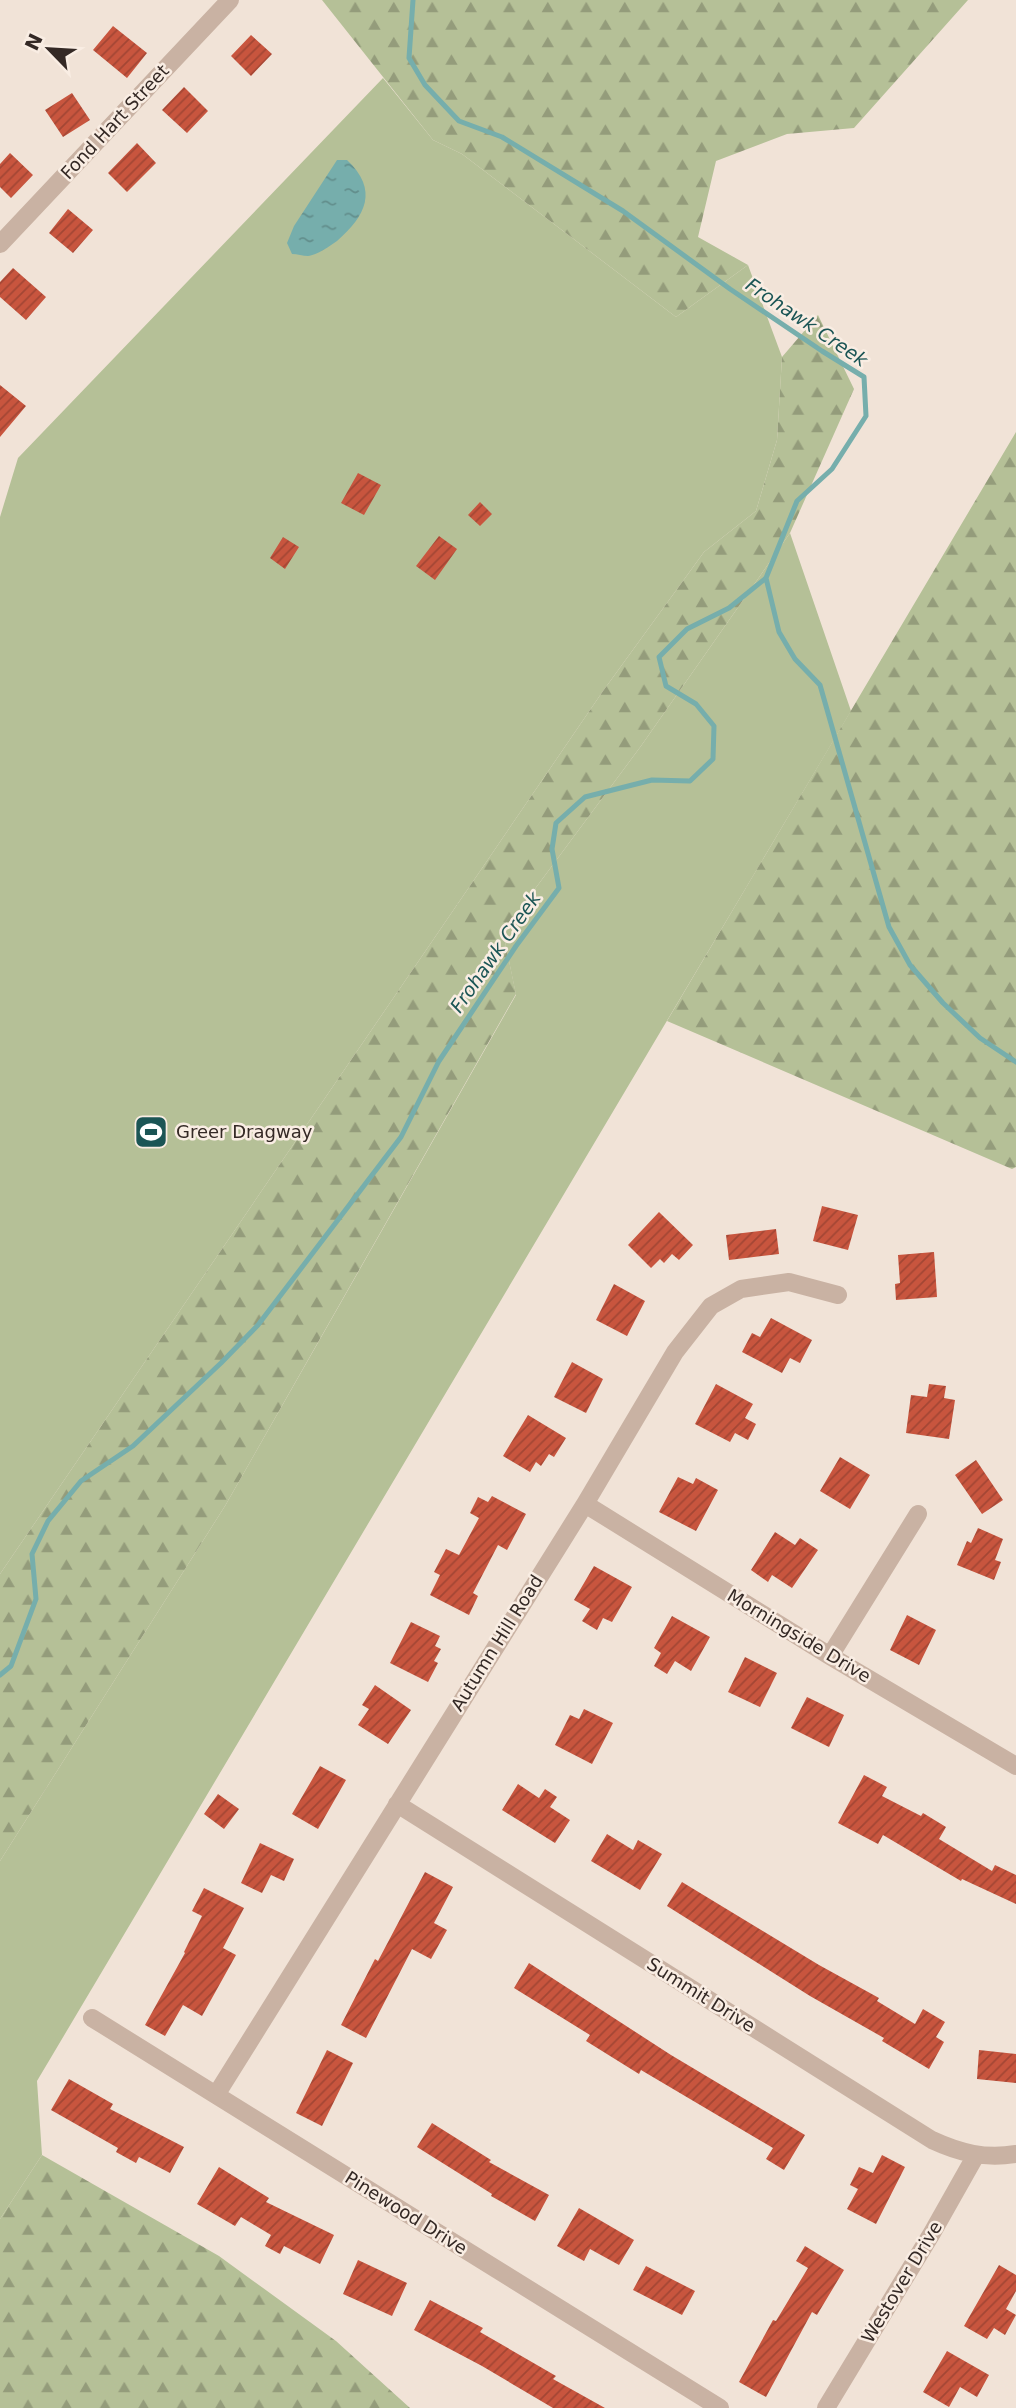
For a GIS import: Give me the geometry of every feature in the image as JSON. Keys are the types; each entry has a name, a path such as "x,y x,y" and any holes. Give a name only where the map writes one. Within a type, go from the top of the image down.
{"street":[{"name":"Fond Hart Street","path":"0,244 230,0"},
{"name":"Autumn Hill Road","path":"216,2095 676,1352 711,1306 741,1289 764,1284 789,1282 838,1295"},
{"name":"Morningside Drive","path":"584,1504 830,1656 1016,1766"},
{"path":"830,1656 918,1514"},
{"name":"Summit Drive","path":"397,1804 932,2140 953,2150 976,2155 1016,2154"},
{"name":"Pinewood Drive","path":"92,2018 720,2408"},
{"name":"Westover Drive","path":"826,2408 976,2155"}],"green space":[{"path":"322,0 968,0 854,128 787,134 716,161 698,237 748,265 676,317 462,154 433,140"},
{"name":"Greer Dragway","path":"383,78 433,140 462,154 676,317 748,265 782,357 777,440 756,511 704,552 603,691 0,1574 0,517 18,458"},
{"path":"818,315 854,389 790,533 641,746 503,932 516,994 225,1506 0,1861 0,1574 603,691 704,552 756,511 777,440 782,357"},
{"path":"1016,432 1016,1167 1012,1169 667,1021"},
{"path":"790,533 851,711 37,2081 42,2155 0,2219 0,1861 225,1506 516,995 503,932 641,746"},
{"path":"42,2155 219,2256 336,2341 410,2408 0,2408 0,2219"}],"water":[{"path":"337,160 347,160 363,182 366,192 361,212 347,232 327,248 308,256 292,254 287,243 294,226"}],"building":[{"path":"113,26 147,53 127,78 93,50"},
{"path":"251,35 272,54 251,76 231,56"},
{"path":"184,87 208,111 187,133 162,110"},
{"path":"72,93 90,120 63,137 45,110"},
{"path":"137,143 156,163 127,192 108,173"},
{"path":"10,153 33,175 11,198 0,187 0,164"},
{"path":"68,209 93,230 73,253 49,233"},
{"path":"13,268 46,297 26,320 0,297 0,282"},
{"path":"0,385 26,406 0,437"},
{"path":"358,473 381,485 364,515 341,503"},
{"path":"480,502 492,514 480,526 468,515"},
{"path":"439,536 457,549 435,580 416,566"},
{"path":"283,537 299,547 285,569 270,558"},
{"path":"822,1206 858,1215 848,1250 813,1241"},
{"path":"659,1212 693,1245 679,1260 672,1254 664,1263 660,1259 651,1268 628,1245"},
{"path":"776,1229 779,1254 729,1260 726,1235"},
{"path":"934,1252 937,1297 896,1300 895,1284 900,1283 898,1255"},
{"path":"614,1284 645,1301 627,1336 596,1320"},
{"path":"771,1318 812,1340 800,1363 790,1358 782,1373 742,1352 752,1333 760,1337"},
{"path":"572,1362 603,1379 586,1413 554,1397"},
{"path":"716,1384 753,1404 745,1418 756,1424 748,1440 735,1433 730,1442 695,1424"},
{"path":"929,1384 946,1386 944,1398 955,1400 949,1439 906,1433 911,1395 927,1397"},
{"path":"528,1415 566,1438 554,1457 549,1454 541,1466 536,1462 530,1472 503,1456"},
{"path":"840,1457 870,1475 850,1509 820,1491"},
{"path":"976,1460 1003,1500 982,1514 955,1475"},
{"path":"678,1477 693,1484 696,1478 718,1490 696,1531 659,1512"},
{"path":"492,1496 526,1514 507,1550 498,1545 473,1593 478,1596 469,1615 430,1595 440,1575 434,1572 446,1549 459,1555 479,1518 470,1513 478,1497 488,1502"},
{"path":"978,1528 1003,1539 995,1560 1001,1562 994,1580 957,1565 967,1541 971,1543"},
{"path":"775,1532 795,1545 800,1538 818,1550 792,1588 772,1575 768,1582 751,1570"},
{"path":"594,1566 632,1587 612,1622 603,1618 597,1630 582,1621 590,1609 574,1600"},
{"path":"907,1615 936,1630 919,1665 890,1650"},
{"path":"672,1616 710,1637 691,1671 675,1661 667,1674 654,1666 661,1653 654,1648"},
{"path":"411,1622 440,1636 435,1646 441,1649 434,1661 438,1663 428,1682 390,1663"},
{"path":"745,1657 777,1673 760,1707 728,1692"},
{"path":"375,1685 411,1710 388,1744 358,1725 369,1709 362,1705"},
{"path":"807,1697 844,1715 829,1747 791,1728"},
{"path":"584,1709 613,1723 592,1764 555,1745 570,1715 579,1719"},
{"path":"320,1766 346,1780 318,1829 292,1814"},
{"path":"864,1775 887,1787 882,1796 921,1816 923,1813 946,1827 939,1839 992,1871 995,1865 1016,1875 1016,1904 962,1879 961,1881 883,1835 878,1844 838,1823"},
{"path":"518,1784 539,1798 545,1789 557,1797 550,1807 570,1820 555,1843 502,1810"},
{"path":"218,1794 239,1809 224,1829 204,1814"},
{"path":"607,1834 633,1850 638,1840 662,1854 640,1890 591,1861"},
{"path":"260,1843 294,1859 284,1881 271,1875 262,1893 241,1883"},
{"path":"425,1872 453,1887 434,1923 447,1930 431,1959 412,1949 366,2038 341,2025"},
{"path":"682,1882 879,1998 877,2001 915,2024 923,2009 945,2022 936,2037 944,2042 929,2069 882,2041 884,2038 810,1996 667,1906"},
{"path":"204,1888 244,1908 223,1948 236,1955 202,2016 183,2005 165,2036 145,2025 202,1916 192,1911"},
{"path":"529,1963 671,2055 805,2135 784,2170 766,2159 773,2148 641,2070 639,2074 586,2041 590,2035 514,1988"},
{"path":"327,2050 353,2063 322,2126 296,2113"},
{"path":"979,2050 1016,2054 1016,2083 977,2079"},
{"path":"69,2079 113,2104 110,2109 184,2147 170,2173 139,2157 136,2163 116,2152 118,2148 51,2110"},
{"path":"432,2123 491,2160 489,2162 549,2195 535,2221 491,2196 492,2194 417,2147"},
{"path":"882,2155 905,2167 876,2224 847,2209 858,2189 850,2185 859,2167 873,2173"},
{"path":"219,2167 269,2198 266,2202 334,2235 320,2264 284,2246 280,2254 265,2246 271,2235 241,2217 235,2226 197,2204"},
{"path":"579,2208 634,2240 619,2265 590,2249 584,2261 557,2246"},
{"path":"805,2246 844,2270 817,2315 812,2312 766,2397 739,2382 773,2320 776,2321 808,2268 796,2261"},
{"path":"358,2260 407,2283 392,2316 343,2294"},
{"path":"999,2265 1016,2275 1016,2291 1006,2309 1016,2315 1005,2335 994,2328 987,2339 964,2326"},
{"path":"646,2266 695,2291 682,2315 633,2290"},
{"path":"430,2300 483,2328 480,2332 556,2376 553,2379 605,2408 553,2408 414,2330"},
{"path":"947,2351 989,2375 977,2397 960,2387 949,2407 923,2392"}],"waterway":[{"name":"Frohawk Creek","path":"0,1675 11,1666 36,1599 32,1554 48,1521 81,1481 133,1446 258,1325 401,1137 439,1061 516,946 559,888 552,849 556,823 585,797 652,780 690,781 713,759 714,726 696,704 666,686 659,657 687,629 729,608 766,578 797,501 832,469 866,416 864,377 730,289 623,211 502,137 459,121 425,85 409,58 413,0"},
{"path":"766,578 779,632 795,659 820,685 889,927 910,965 943,1003 980,1038 1016,1062"}],"place":[{"name":"Greer Dragway","path":"151,1132"}]}
